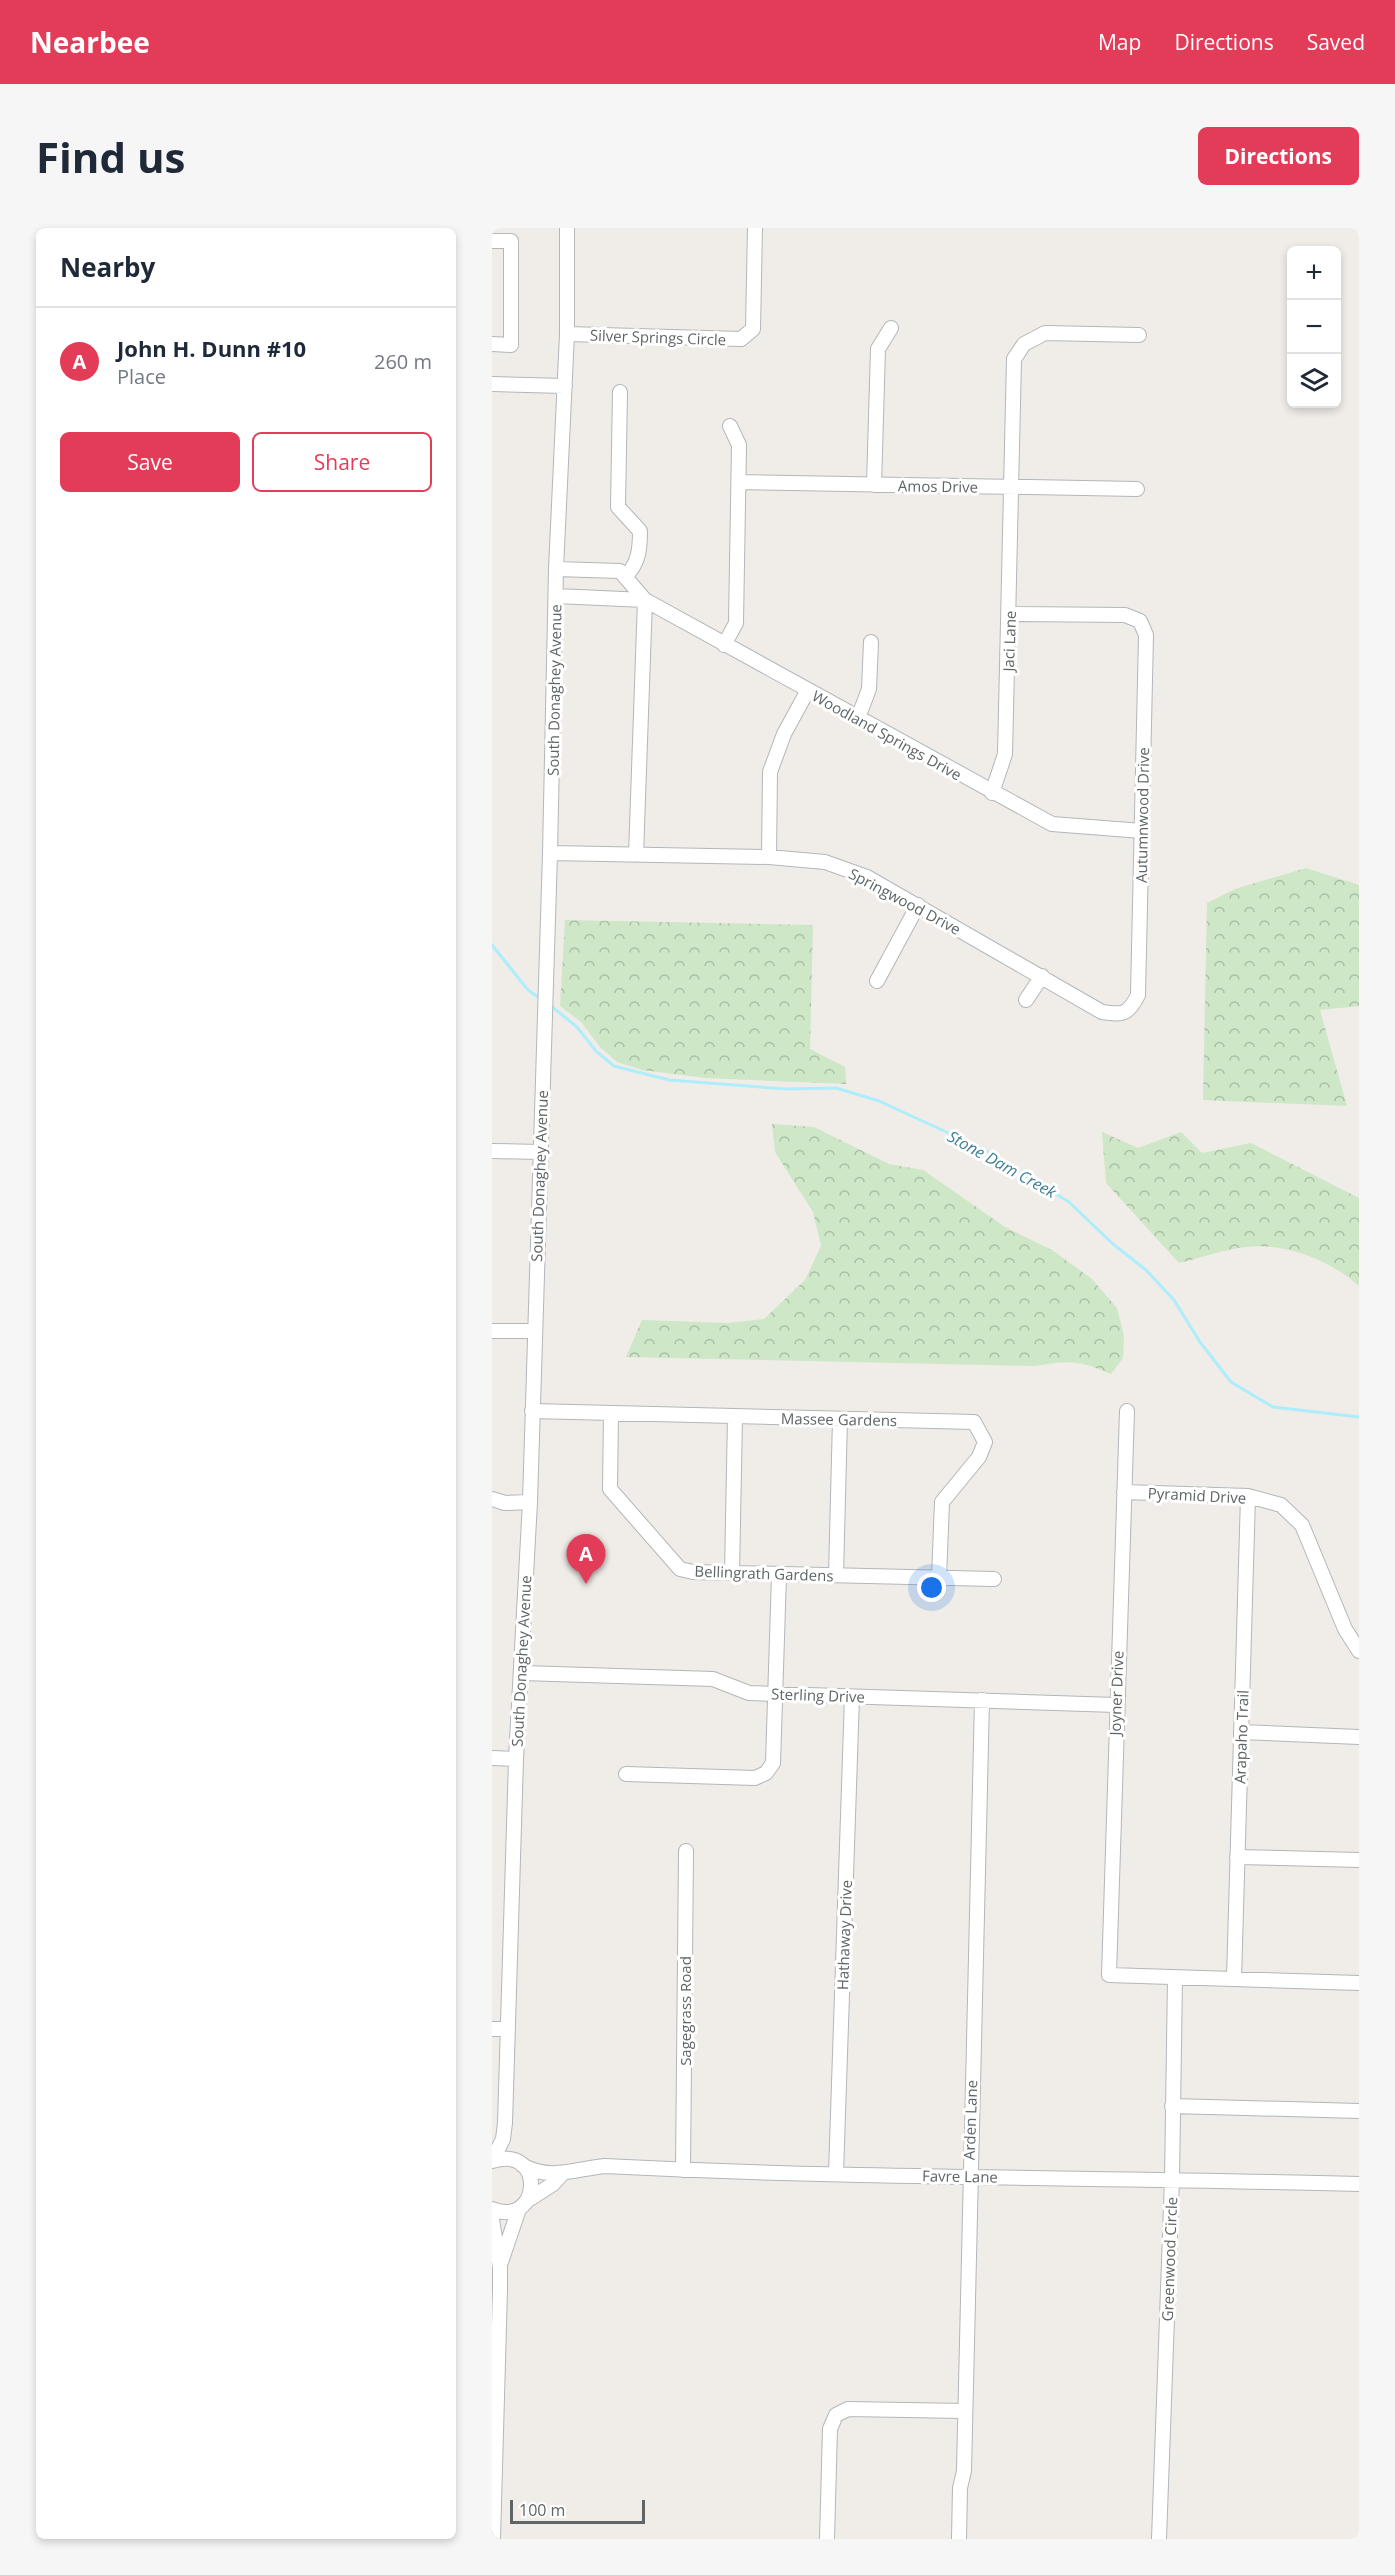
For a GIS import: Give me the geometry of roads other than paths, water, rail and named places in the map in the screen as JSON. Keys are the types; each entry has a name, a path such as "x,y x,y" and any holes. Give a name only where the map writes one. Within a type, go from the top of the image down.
{"street":[{"name":"South Donaghey Avenue","path":"492,2162 503,2139 505,2123 516,1759 530,1502 550,853 556,569 567,334 567,228"},
{"name":"Silver Springs Circle","path":"567,334 741,339 753,329 755,228"},
{"path":"492,241 511,241 511,345 492,344"},
{"path":"874,485 878,349 891,328"},
{"name":"Jaci Lane","path":"992,793 1005,754 1010,614 1014,359 1024,344 1045,333 1139,335"},
{"path":"492,384 565,386"},
{"path":"556,569 620,571 625,577 633,569 639,551 640,531 618,507 620,392"},
{"path":"724,645 736,623 739,445 730,426"},
{"name":"Amos Drive","path":"739,482 1137,489"},
{"name":"Woodland Springs Drive","path":"625,577 645,600 1052,824 1142,831"},
{"name":"Woodland Springs Drive","path":"556,596 645,600"},
{"path":"636,855 645,600"},
{"name":"Autumnwood Drive","path":"1010,614 1125,615 1140,621 1146,634 1138,995 1131,1009"},
{"path":"858,718 869,689 871,642"},
{"path":"769,857 770,772 784,734 808,690"},
{"name":"Springwood Drive","path":"550,853 769,857 825,862 867,877 1102,1012 1119,1015 1131,1009"},
{"path":"877,981 918,905"},
{"path":"1026,1000 1042,976"},
{"path":"492,1151 540,1152"},
{"path":"492,1331 534,1331"},
{"name":"Massee Gardens","path":"532,1411 974,1422 985,1442 979,1457 942,1502 939,1578"},
{"name":"Joyner Drive","path":"1127,1411 1109,1975 1175,1978"},
{"name":"Bellingrath Gardens","path":"610,1414 610,1489 680,1569 779,1575 994,1579"},
{"path":"732,1573 735,1417"},
{"path":"836,1575 840,1419"},
{"name":"Pyramid Drive","path":"1124,1492 1248,1496 1281,1505 1302,1525 1345,1629 1359,1651"},
{"name":"Arapaho Trail","path":"1233,1978 1248,1496"},
{"path":"492,1499 505,1503 530,1502"},
{"path":"626,1774 755,1778 766,1773 773,1763 779,1575"},
{"name":"Sterling Drive","path":"522,1673 712,1679 749,1693 1116,1705"},
{"name":"Hathaway Drive","path":"836,2173 852,1697"},
{"name":"Arden Lane","path":"959,2539 982,1700"},
{"path":"1241,1732 1359,1737"},
{"path":"492,1758 516,1759"},
{"name":"Sagegrass Road","path":"683,2170 686,1851"},
{"path":"1237,1857 1359,1860"},
{"path":"1175,1978 1359,1983"},
{"name":"Greenwood Circle","path":"1159,2539 1172,2179 1175,1978"},
{"path":"492,2029 508,2030"},
{"path":"1172,2106 1359,2111"},
{"name":"South Donaghey Avenue","path":"505,2123 521,2164 531,2178 531,2193 523,2204"},
{"name":"Favre Lane","path":"492,2162 501,2159 542,2173 562,2174 605,2166 969,2177 1359,2184"},
{"name":"Favre Lane","path":"523,2204 553,2184 562,2174"},
{"path":"492,2210 502,2213 523,2204"},
{"path":"500,2267 523,2204"},
{"path":"492,2220 500,2267 493,2465 493,2539"},
{"path":"827,2539 830,2429 836,2415 848,2409 964,2411"}],"waterway":[{"name":"Stone Dam Creek","path":"492,945 528,990 541,999"},
{"name":"Stone Dam Creek","path":"551,1006 577,1027 596,1051 614,1066 669,1080 786,1089 836,1088 879,1101 981,1148 1069,1202 1113,1244 1146,1270 1174,1300 1200,1342 1231,1382 1273,1407 1359,1417"}],"place":[{"name":"John H. Dunn #10","path":"586,1584"}]}
